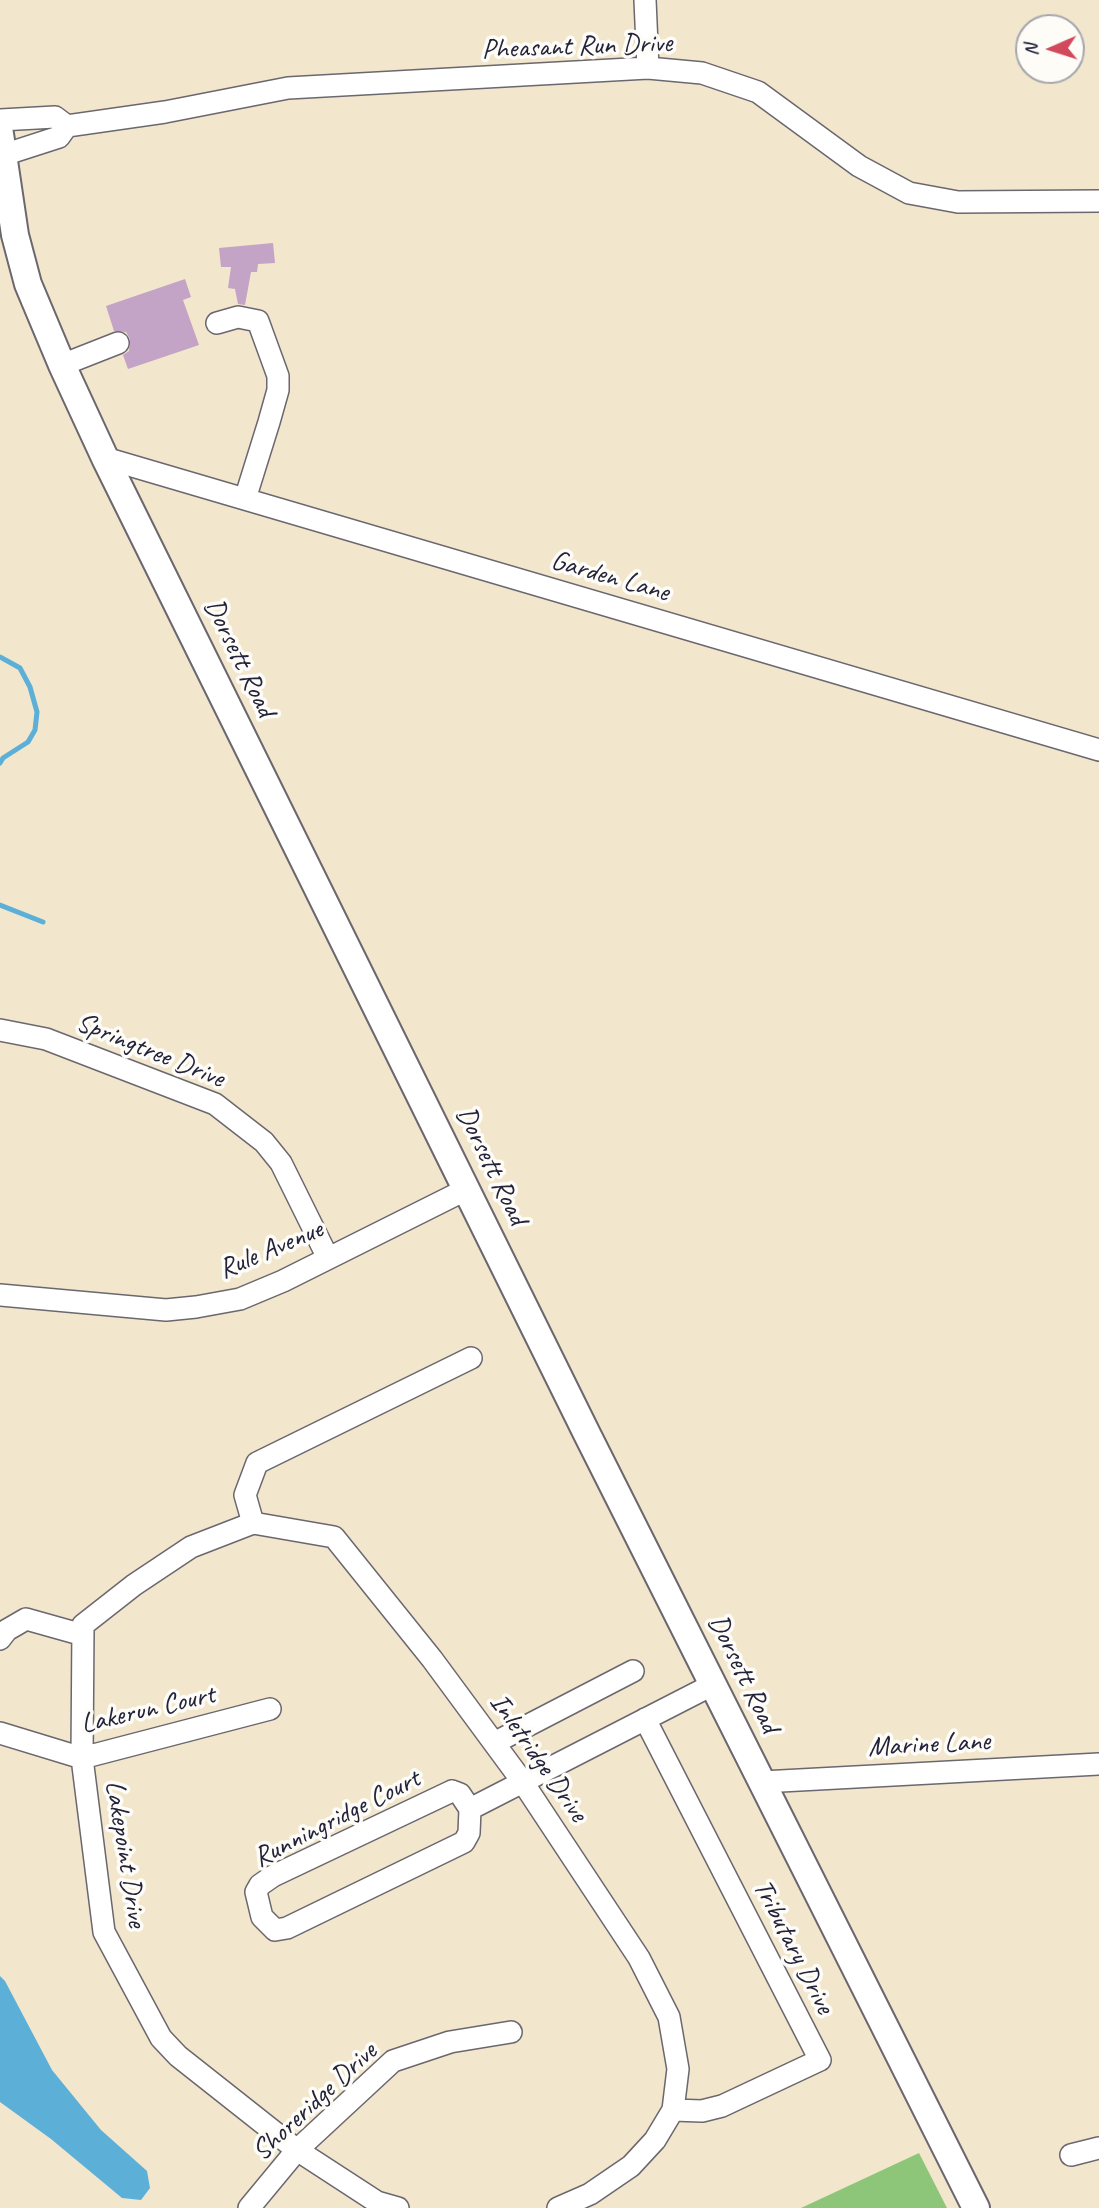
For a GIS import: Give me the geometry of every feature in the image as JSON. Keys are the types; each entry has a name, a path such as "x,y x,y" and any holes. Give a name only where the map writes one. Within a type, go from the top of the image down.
{"main road":[{"name":"Dorsett Road","path":"1,149 15,235 28,284 105,458 712,1685 976,2208"}],"street":[{"path":"645,0 648,68"},
{"name":"Pheasant Run Drive","path":"0,120 55,117 67,126 165,112 288,88 648,68 702,73 758,92 859,166 909,193 958,202 1099,201"},
{"name":"Pheasant Run Drive","path":"1,149 59,137 67,126"},
{"path":"217,323 238,317 258,321 278,376 278,390 245,499"},
{"path":"62,365 118,343"},
{"name":"Garden Lane","path":"105,458 1099,750"},
{"name":"Springtree Drive","path":"0,1030 46,1039 215,1104 264,1142 281,1163 328,1258"},
{"name":"Rule Avenue","path":"0,1295 136,1309 196,1307 240,1298 283,1281 467,1189"},
{"path":"0,1639 7,1630 26,1619 83,1630 134,1585 191,1547 253,1523 245,1495 257,1463 471,1358"},
{"name":"Inletridge Drive","path":"253,1523 334,1537 432,1659 522,1781 639,1958 669,2017 678,2069 673,2110"},
{"name":"Lakepoint Drive","path":"83,1630 82,1758 104,1932 161,2038 178,2056 297,2150 377,2202 398,2208"},
{"path":"494,1743 633,1671"},
{"path":"470,1809 712,1685"},
{"name":"Lakerun Court","path":"0,1733 82,1758 270,1709"},
{"name":"Tributary Drive","path":"645,1719 820,2060 722,2106 702,2111 673,2110"},
{"name":"Marine Lane","path":"762,1782 1099,1764"},
{"name":"Runningridge Court","path":"452,1791 460,1794 470,1809 469,1833 464,1842 287,1928 275,1930 262,1917 256,1892 260,1885 273,1876 452,1791"},
{"name":"Shoreridge Drive","path":"249,2208 297,2150 393,2062 450,2042 511,2032"},
{"path":"558,2208 590,2194 631,2166 655,2140 673,2110"},
{"path":"1071,2155 1099,2148"}],"green space":[{"path":"919,2153 947,2208 801,2208"}],"water":[{"path":"0,1976 52,2070 101,2130 147,2171 150,2188 141,2200 122,2198 51,2139 0,2102"}],"building":[{"path":"273,243 275,263 258,264 257,272 251,272 245,305 238,304 235,289 228,288 231,267 221,267 219,248"},
{"path":"185,279 191,297 183,300 199,345 128,369 123,355 129,351 130,339 126,332 114,331 106,306"}],"waterway":[{"path":"0,657 20,668 30,687 37,712 35,730 28,742 3,758 0,763"},
{"path":"0,905 43,922"}]}
